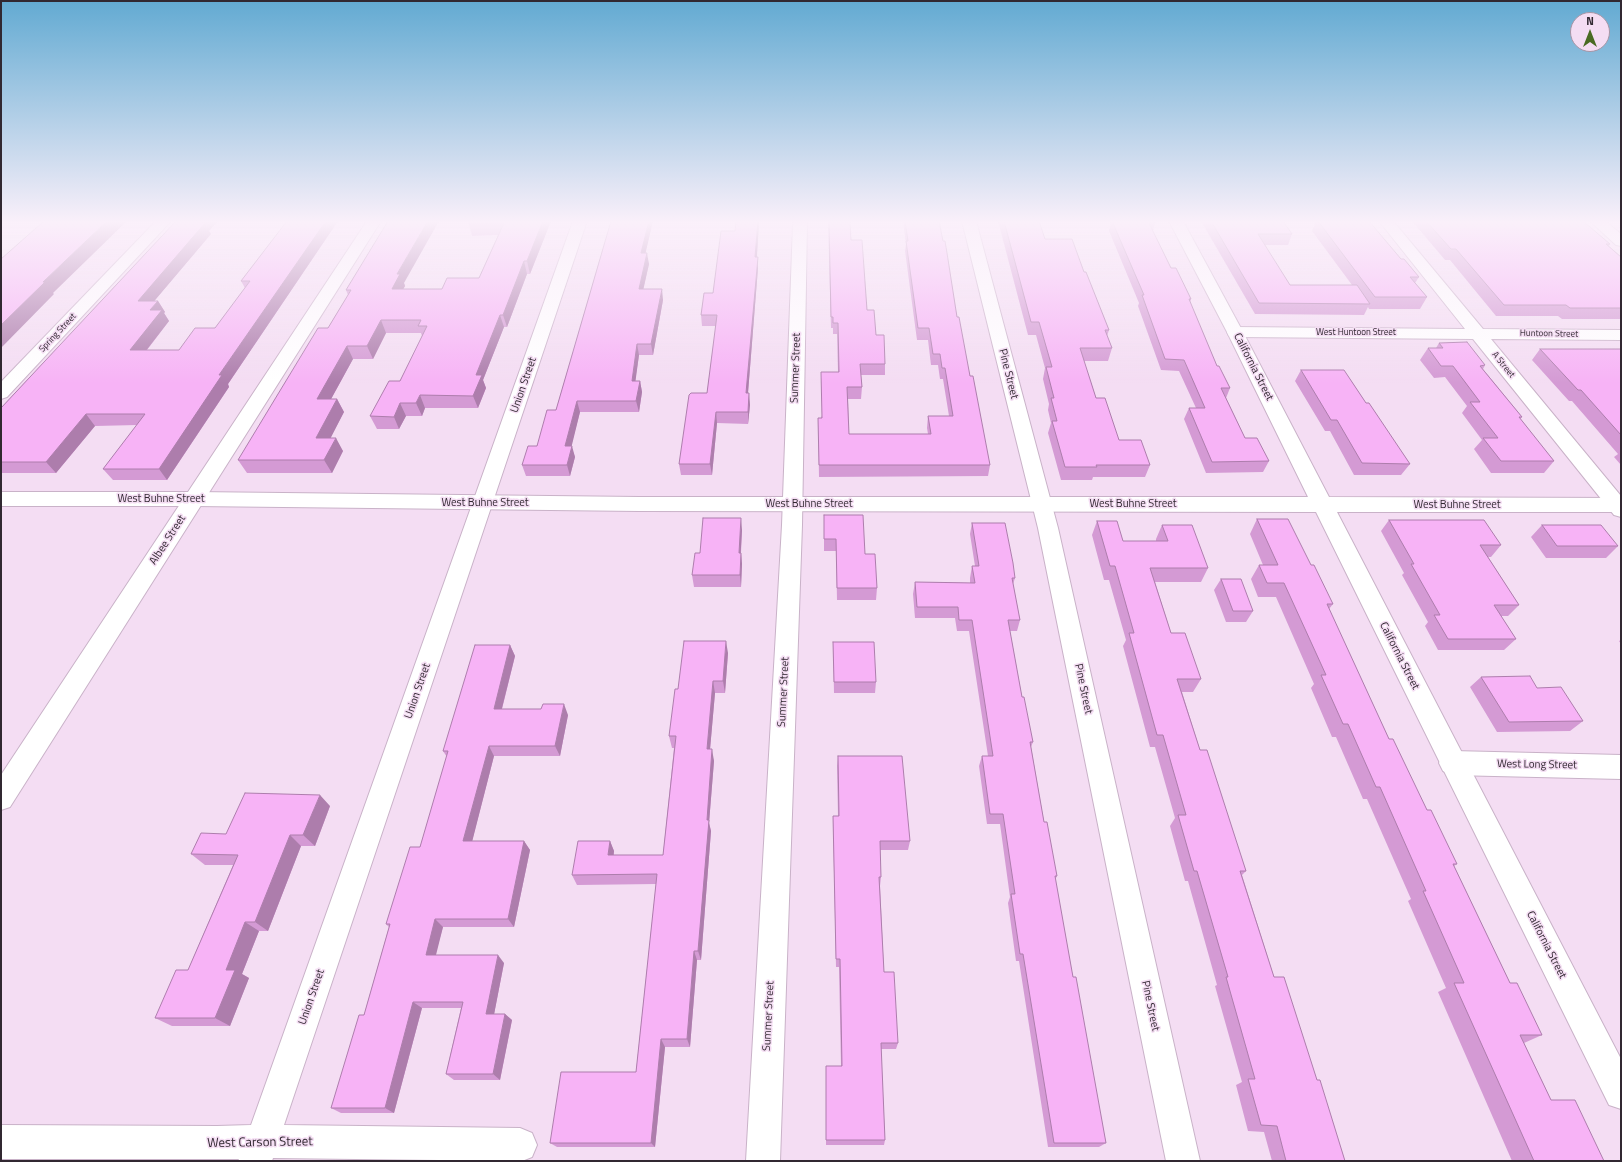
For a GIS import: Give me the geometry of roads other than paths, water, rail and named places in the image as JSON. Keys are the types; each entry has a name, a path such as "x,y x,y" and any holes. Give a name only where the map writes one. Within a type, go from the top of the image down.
{"street":[{"name":"Spring Street","path":"1,393 113,275"},
{"name":"Albee Street","path":"1,798 339,275"},
{"name":"Union Street","path":"259,1151 561,275"},
{"name":"Summer Street","path":"763,1161 792,504 799,275"},
{"name":"Pine Street","path":"983,275 1048,528 1183,1161"},
{"name":"California Street","path":"1205,275 1621,1093"},
{"name":"A Street","path":"1430,275 1620,507"},
{"name":"West Huntoon Street","path":"1235,332 1477,333"},
{"name":"Huntoon Street","path":"1477,333 1621,335"},
{"name":"West Buhne Street","path":"1,499 194,499 483,503 1620,507"},
{"name":"West Long Street","path":"1452,763 1621,767"},
{"name":"West Carson Street","path":"1,1142 217,1143 259,1151 520,1145"}]}
